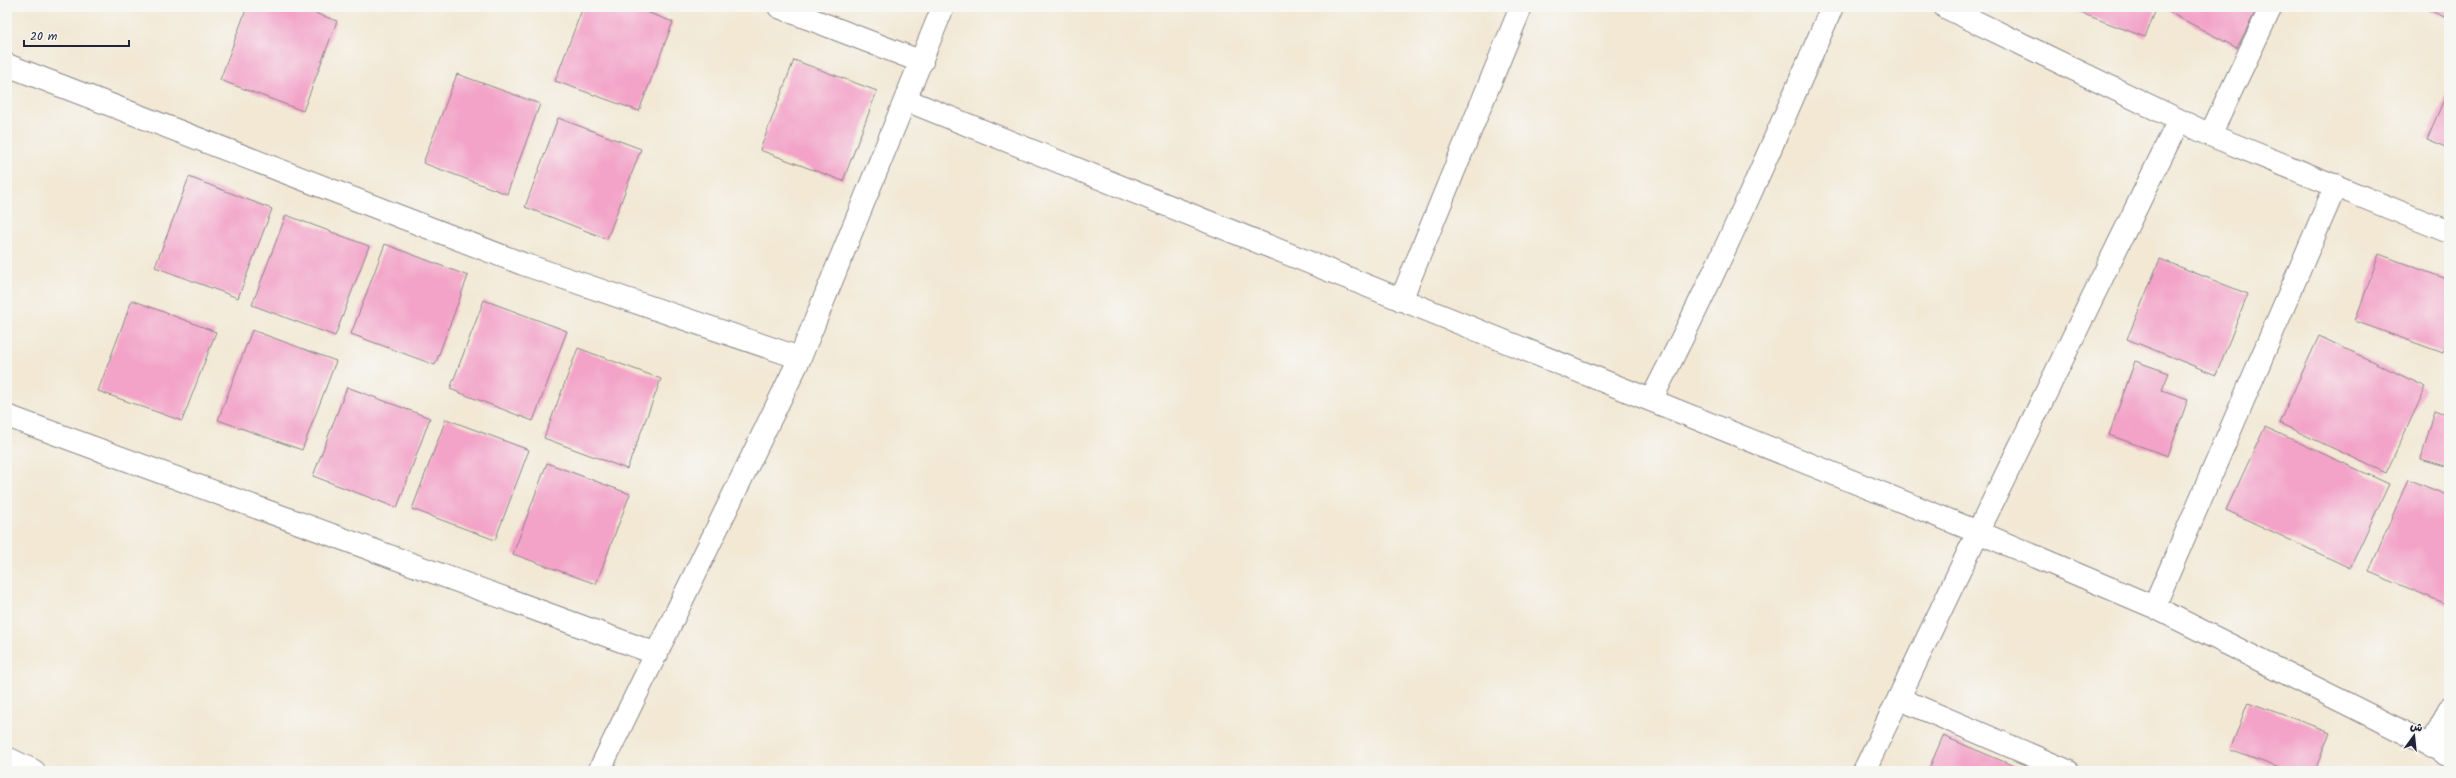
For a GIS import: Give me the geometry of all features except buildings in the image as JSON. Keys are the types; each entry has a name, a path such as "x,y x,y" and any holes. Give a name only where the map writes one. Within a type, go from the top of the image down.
{"street":[{"path":"779,7 922,62"},
{"path":"599,771 800,358 922,62 943,7"},
{"path":"1401,300 1521,7"},
{"path":"1652,400 1697,312 1745,207 1832,7"},
{"path":"1945,7 2210,135 2449,232"},
{"path":"2210,135 2271,7"},
{"path":"7,65 523,264 800,358"},
{"path":"906,100 1978,532 2154,607 2440,751 2449,709"},
{"path":"1864,771 1900,699 1978,532 2179,120"},
{"path":"2154,607 2336,186"},
{"path":"7,416 657,654"},
{"path":"1900,699 2068,771"},
{"path":"7,758 34,771"}]}
